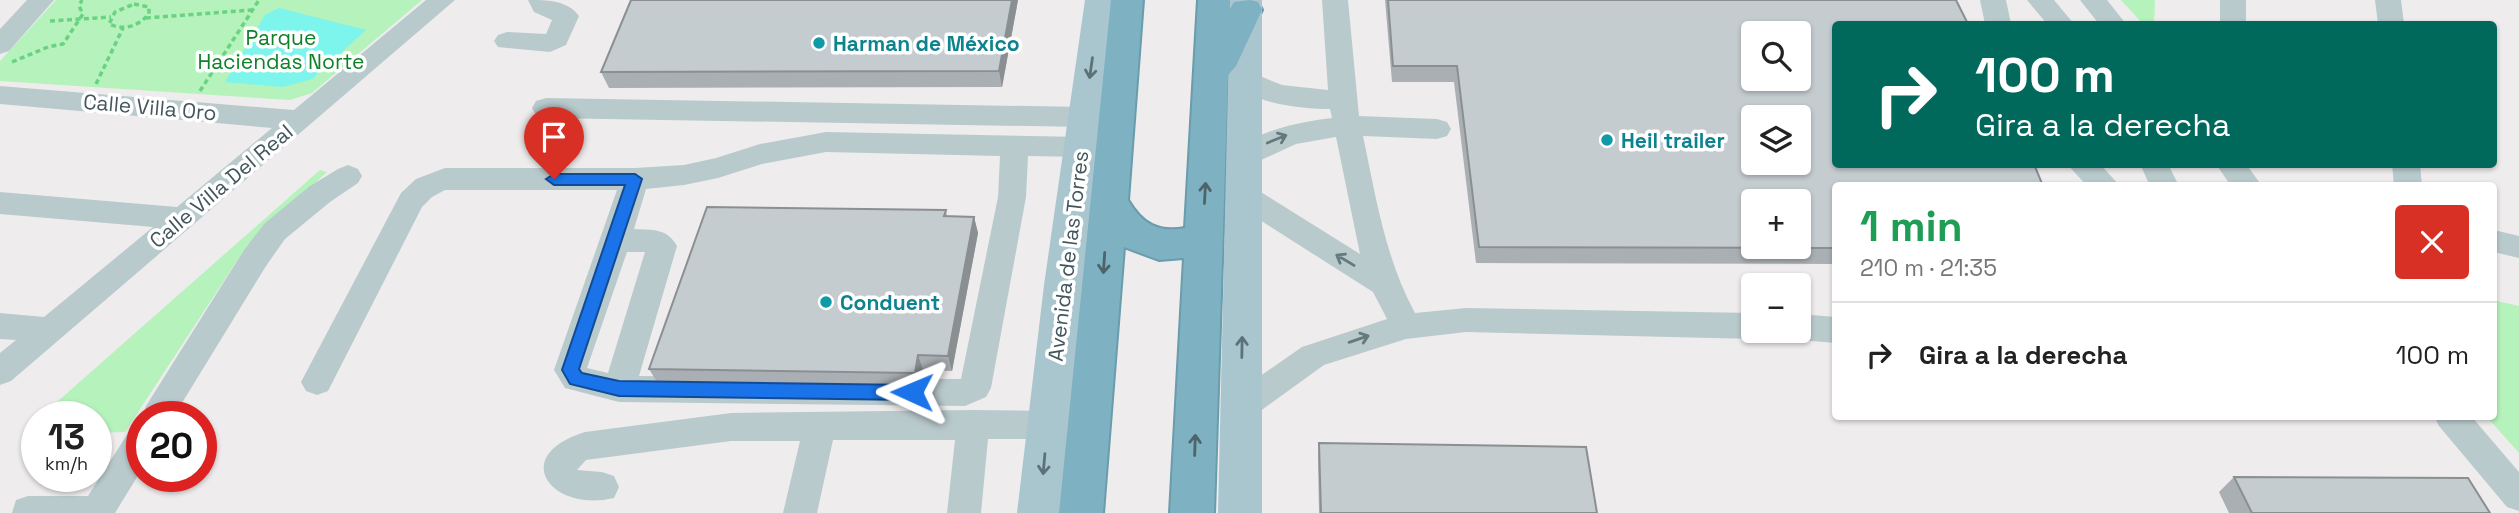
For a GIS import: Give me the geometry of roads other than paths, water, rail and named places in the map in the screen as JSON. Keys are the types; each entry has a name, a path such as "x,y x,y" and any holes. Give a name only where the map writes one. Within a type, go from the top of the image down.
{"highway":[{"path":"1109,0 1121,53"},
{"name":"Avenida de las Torres","path":"1081,513 1127,0"},
{"path":"1192,513 1203,238 1228,80"},
{"path":"1109,200 1119,222 1141,240 1172,245 1203,238"}],"main road":[{"name":"Avenida de las Torres","path":"1039,513 1047,425 1101,0"},
{"path":"1235,3 1228,80 1244,158 1240,513"}],"street":[{"path":"5,54 20,23 41,0"},
{"name":"Calle Villa Del Real","path":"0,372 442,0"},
{"path":"507,41 550,43 557,39 566,16 543,6 541,0"},
{"path":"1335,0 1345,112 1369,234 1384,284 1406,326"},
{"path":"1993,0 1997,21"},
{"path":"2040,0 2058,21"},
{"path":"2093,0 2110,21"},
{"path":"2233,0 2233,21"},
{"path":"2388,0 2390,21"},
{"path":"1228,80 1345,112 1437,129"},
{"name":"Calle Villa Oro","path":"0,95 299,120"},
{"path":"546,108 852,116 1083,132"},
{"path":"1244,158 1276,138 1345,112"},
{"path":"317,382 418,191 429,184 445,179 635,179 684,176 760,154 826,142 1015,145 1083,132"},
{"path":"635,179 570,370 576,379 619,389 965,393 975,387 1012,197 1015,145"},
{"path":"2086,168 2101,182"},
{"path":"2233,168 2245,182"},
{"path":"166,401 255,258 275,231 320,194 348,176"},
{"path":"1243,195 1384,284"},
{"path":"0,204 182,218"},
{"path":"616,240 657,241 662,246 619,389"},
{"path":"2497,242 2519,247"},
{"path":"1241,407 1313,356 1365,337 1406,326 1466,320 1741,326"},
{"path":"0,326 50,330"},
{"path":"1811,328 1832,330"},
{"path":"2453,420 2519,496"},
{"path":"964,513 973,424"},
{"path":"602,487 573,486 561,478 559,470 568,453 585,446 693,431 820,425 1047,425"},
{"path":"800,513 820,425"},
{"path":"28,511 97,512 126,466"}],"water":[{"path":"279,8 366,30 312,79 283,87 225,82 265,15"}],"place":[{"name":"Harman de México","path":"819,43"},
{"name":"Heil trailer","path":"1607,140"},
{"name":"Conduent","path":"826,302"}],"park label":[{"name":"Parque Haciendas Norte","path":"281,49"}]}
